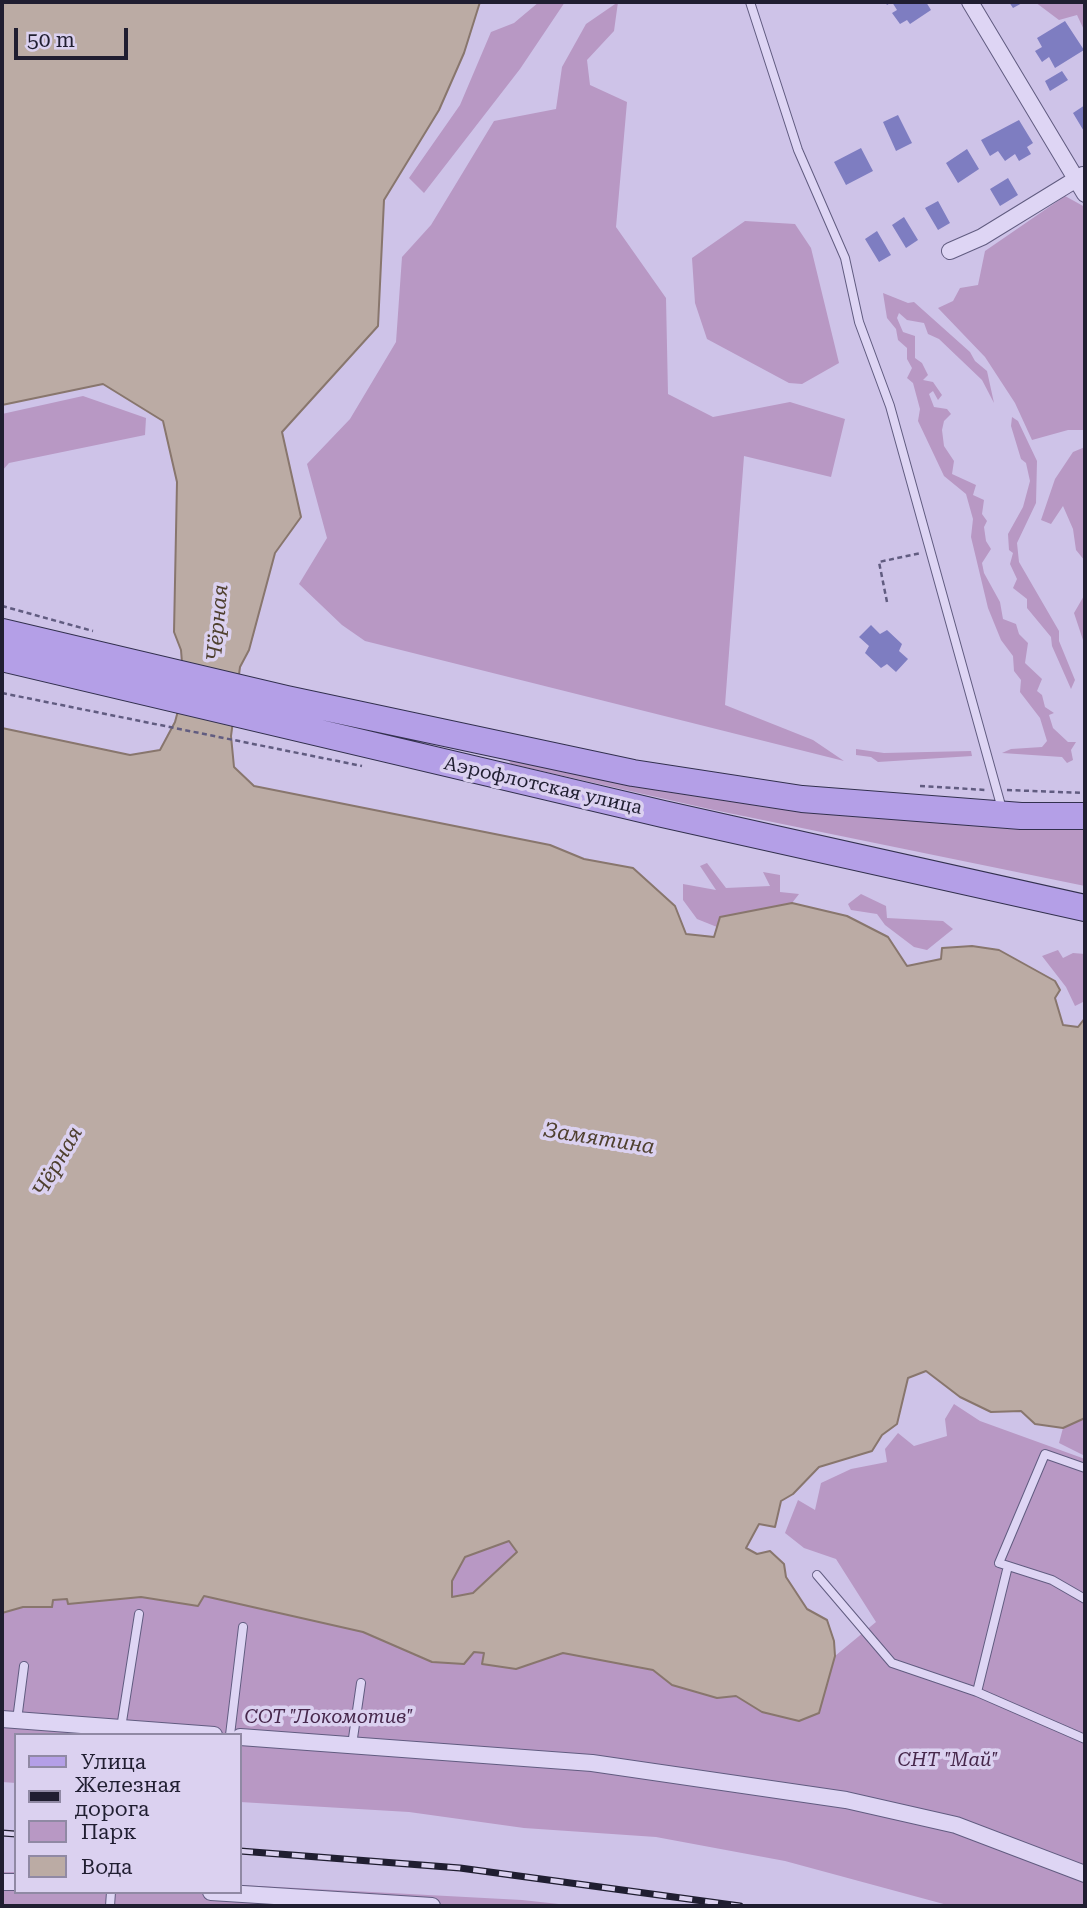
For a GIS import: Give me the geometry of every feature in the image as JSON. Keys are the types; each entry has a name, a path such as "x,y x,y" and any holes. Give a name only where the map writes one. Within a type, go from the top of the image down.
{"main road":[{"name":"Аэрофлотская улица","path":"2,632 286,699 633,772 802,800 1000,802 1085,816"},
{"name":"Аэрофлотская улица","path":"2,658 149,695 1085,908"}],"street":[{"path":"970,2 1081,176 1085,194"},
{"path":"950,251 982,237 1081,176"},
{"path":"9,1720 187,1733"},
{"path":"242,1737 592,1763 846,1800 956,1825 1085,1874"},
{"path":"228,1900 432,1906"}],"lane":[{"path":"750,2 798,150 845,258 859,322 890,406 1000,802"},
{"path":"1085,1468 1045,1454 999,1563 1052,1580 1085,1599"},
{"path":"977,1692 1008,1566"},
{"path":"817,1575 892,1663 977,1692 1085,1739"},
{"path":"121,1728 139,1614"},
{"path":"230,1733 243,1627"},
{"path":"9,1720 24,1666"},
{"path":"352,1745 361,1683"}],"path":[{"path":"887,602 879,562 931,551"},
{"path":"2,606 83,628"},
{"path":"2,693 152,722 273,750"},
{"path":"908,785 1000,802 1085,793"}],"green space":[{"path":"539,2 565,2 520,69 424,193 409,178 460,105 491,32 514,23"},
{"path":"618,2 614,31 587,60 590,85 627,102 616,227 666,298 668,394 713,417 790,402 845,419 831,477 744,456 725,705 813,740 844,761 365,641 342,625 299,584 327,538 307,464 350,419 396,342 402,257 431,225 494,121 556,109 562,67 586,24"},
{"path":"1035,2 1085,2 1085,32 1077,15 1059,20"},
{"path":"1065,196 1085,207 1085,430 1068,430 1032,440 1015,403 985,357 938,308 953,301 960,288 978,285 985,251"},
{"path":"745,221 795,224 811,248 839,363 802,384 789,383 707,339 695,303 692,258"},
{"path":"883,293 908,303 914,302 970,352 975,361 987,371 994,403 982,380 939,339 928,334 924,323 907,320 899,313 897,318 903,332 915,336 915,358 922,363 928,375 923,380 933,382 942,395 938,400 933,391 929,394 934,407 947,409 951,414 944,421 942,430 944,446 954,461 952,474 976,485 973,495 984,500 982,514 987,521 984,527 986,541 991,549 982,563 984,573 1000,602 1003,619 1016,624 1019,634 1028,643 1025,663 1042,679 1037,691 1042,695 1045,707 1054,713 1049,715 1053,728 1068,742 1076,742 1071,750 1073,760 1067,763 1062,757 1002,753 1011,749 1042,747 1047,741 1040,718 1020,692 1021,680 1014,671 1013,656 1001,640 988,608 971,537 973,519 966,494 944,476 918,421 920,409 913,383 907,378 912,368 907,359 907,348 898,340 896,329 887,318"},
{"path":"83,396 146,418 145,435 9,463 2,471 2,414"},
{"path":"1012,417 1018,421 1037,461 1036,503 1017,543 1019,562 1059,631 1059,641 1075,680 1071,689 1052,646 1051,637 1027,608 1027,599 1013,588 1017,579 1010,564 1013,553 1009,550 1008,534 1023,507 1030,481 1011,426"},
{"path":"1085,447 1085,561 1076,550 1073,529 1063,506 1051,524 1041,520 1055,479 1073,452"},
{"path":"1085,594 1085,646 1074,613"},
{"path":"856,749 884,753 971,751 972,756 878,762 871,757 856,755"},
{"path":"507,758 832,813 988,827 1085,829 1085,886 709,809 511,764"},
{"path":"707,863 726,888 770,886 763,872 780,875 780,892 799,894 792,903 720,917 717,927 697,919 683,900 683,884 716,890 700,866"},
{"path":"861,894 886,906 887,918 943,921 953,929 927,950 914,947 885,925 877,914 851,910 848,904"},
{"path":"1058,950 1063,958 1073,953 1085,954 1085,1001 1075,1006 1066,987 1042,956"},
{"path":"954,1404 980,1421 1085,1459 1085,1906 951,1906 785,1861 656,1837 524,1828 409,1812 242,1802 242,1733 14,1733 14,1783 2,1782 2,1613 23,1607 52,1607 53,1600 67,1599 69,1604 141,1597 198,1606 203,1595 363,1632 464,1664 474,1652 485,1653 482,1664 516,1669 563,1653 653,1670 672,1685 717,1698 736,1696 762,1712 819,1713 835,1656 876,1622 836,1559 804,1548 785,1533 798,1500 815,1510 821,1483 851,1469 887,1462 885,1449 898,1433 914,1446 947,1436 945,1419"},
{"path":"1085,1418 1085,1456 1059,1443 1063,1428"},
{"path":"510,1541 517,1553 473,1593 452,1597 452,1581 464,1557"},
{"path":"2,1872 14,1872 14,1894 242,1894 242,1885 522,1900 577,1906 2,1906"}],"water":[{"path":"2,2 480,2 464,53 439,110 384,200 378,326 282,432 301,517 275,553 249,650 240,667 231,736 234,767 254,786 550,845 584,859 633,868 675,906 686,934 714,937 720,917 792,903 847,916 888,937 907,966 941,959 942,948 972,946 999,950 1055,981 1060,990 1055,998 1063,1025 1078,1027 1085,1018 1085,1418 1063,1428 1035,1424 1021,1411 991,1412 960,1397 926,1371 908,1378 897,1424 882,1435 872,1451 819,1467 793,1494 781,1501 775,1527 759,1524 746,1548 757,1554 770,1551 784,1564 786,1577 807,1609 827,1620 834,1641 835,1656 819,1713 799,1721 762,1712 736,1696 717,1698 672,1685 653,1670 563,1653 516,1669 482,1664 484,1653 474,1652 464,1664 432,1662 363,1632 204,1596 198,1606 141,1597 68,1604 67,1599 53,1600 52,1607 23,1607 2,1613 2,728 130,755 160,750 175,722 184,688 181,650 174,632 177,482 163,421 103,384 2,405","holes":["509,1541 517,1552 473,1593 452,1597 452,1581 465,1557"]}],"building":[{"path":"892,2 926,2 931,10 910,24 907,20 900,24 892,13 897,10"},
{"path":"1009,2 1024,2 1013,8"},
{"path":"1065,21 1084,50 1055,68 1049,57 1042,62 1035,51 1042,47 1037,38"},
{"path":"1062,71 1068,80 1050,91 1045,81"},
{"path":"1085,105 1085,133 1073,113"},
{"path":"898,115 912,143 896,151 883,122"},
{"path":"1019,120 1033,143 1027,147 1031,154 1019,161 1015,154 1005,161 998,151 990,156 981,140"},
{"path":"861,148 873,171 846,185 834,162"},
{"path":"967,149 979,169 958,183 946,163"},
{"path":"1008,178 1018,195 1000,206 990,189"},
{"path":"938,201 950,223 938,230 925,208"},
{"path":"904,217 918,240 906,248 892,225"},
{"path":"877,231 891,255 879,262 865,239"},
{"path":"871,625 880,634 887,630 902,644 899,651 908,659 896,672 887,664 881,668 865,653 869,646 859,637"}],"railway":[{"path":"2,1833 14,1834"},
{"path":"242,1851 460,1868 740,1906"}],"water label":[{"name":"Чёрная","path":"218,623"},
{"name":"Замятина","path":"599,1139"},
{"name":"Чёрная","path":"58,1162"}],"park label":[{"name":"СОТ \"Локомотив\"","path":"329,1717"},
{"name":"СНТ \"Май\"","path":"948,1760"}]}
